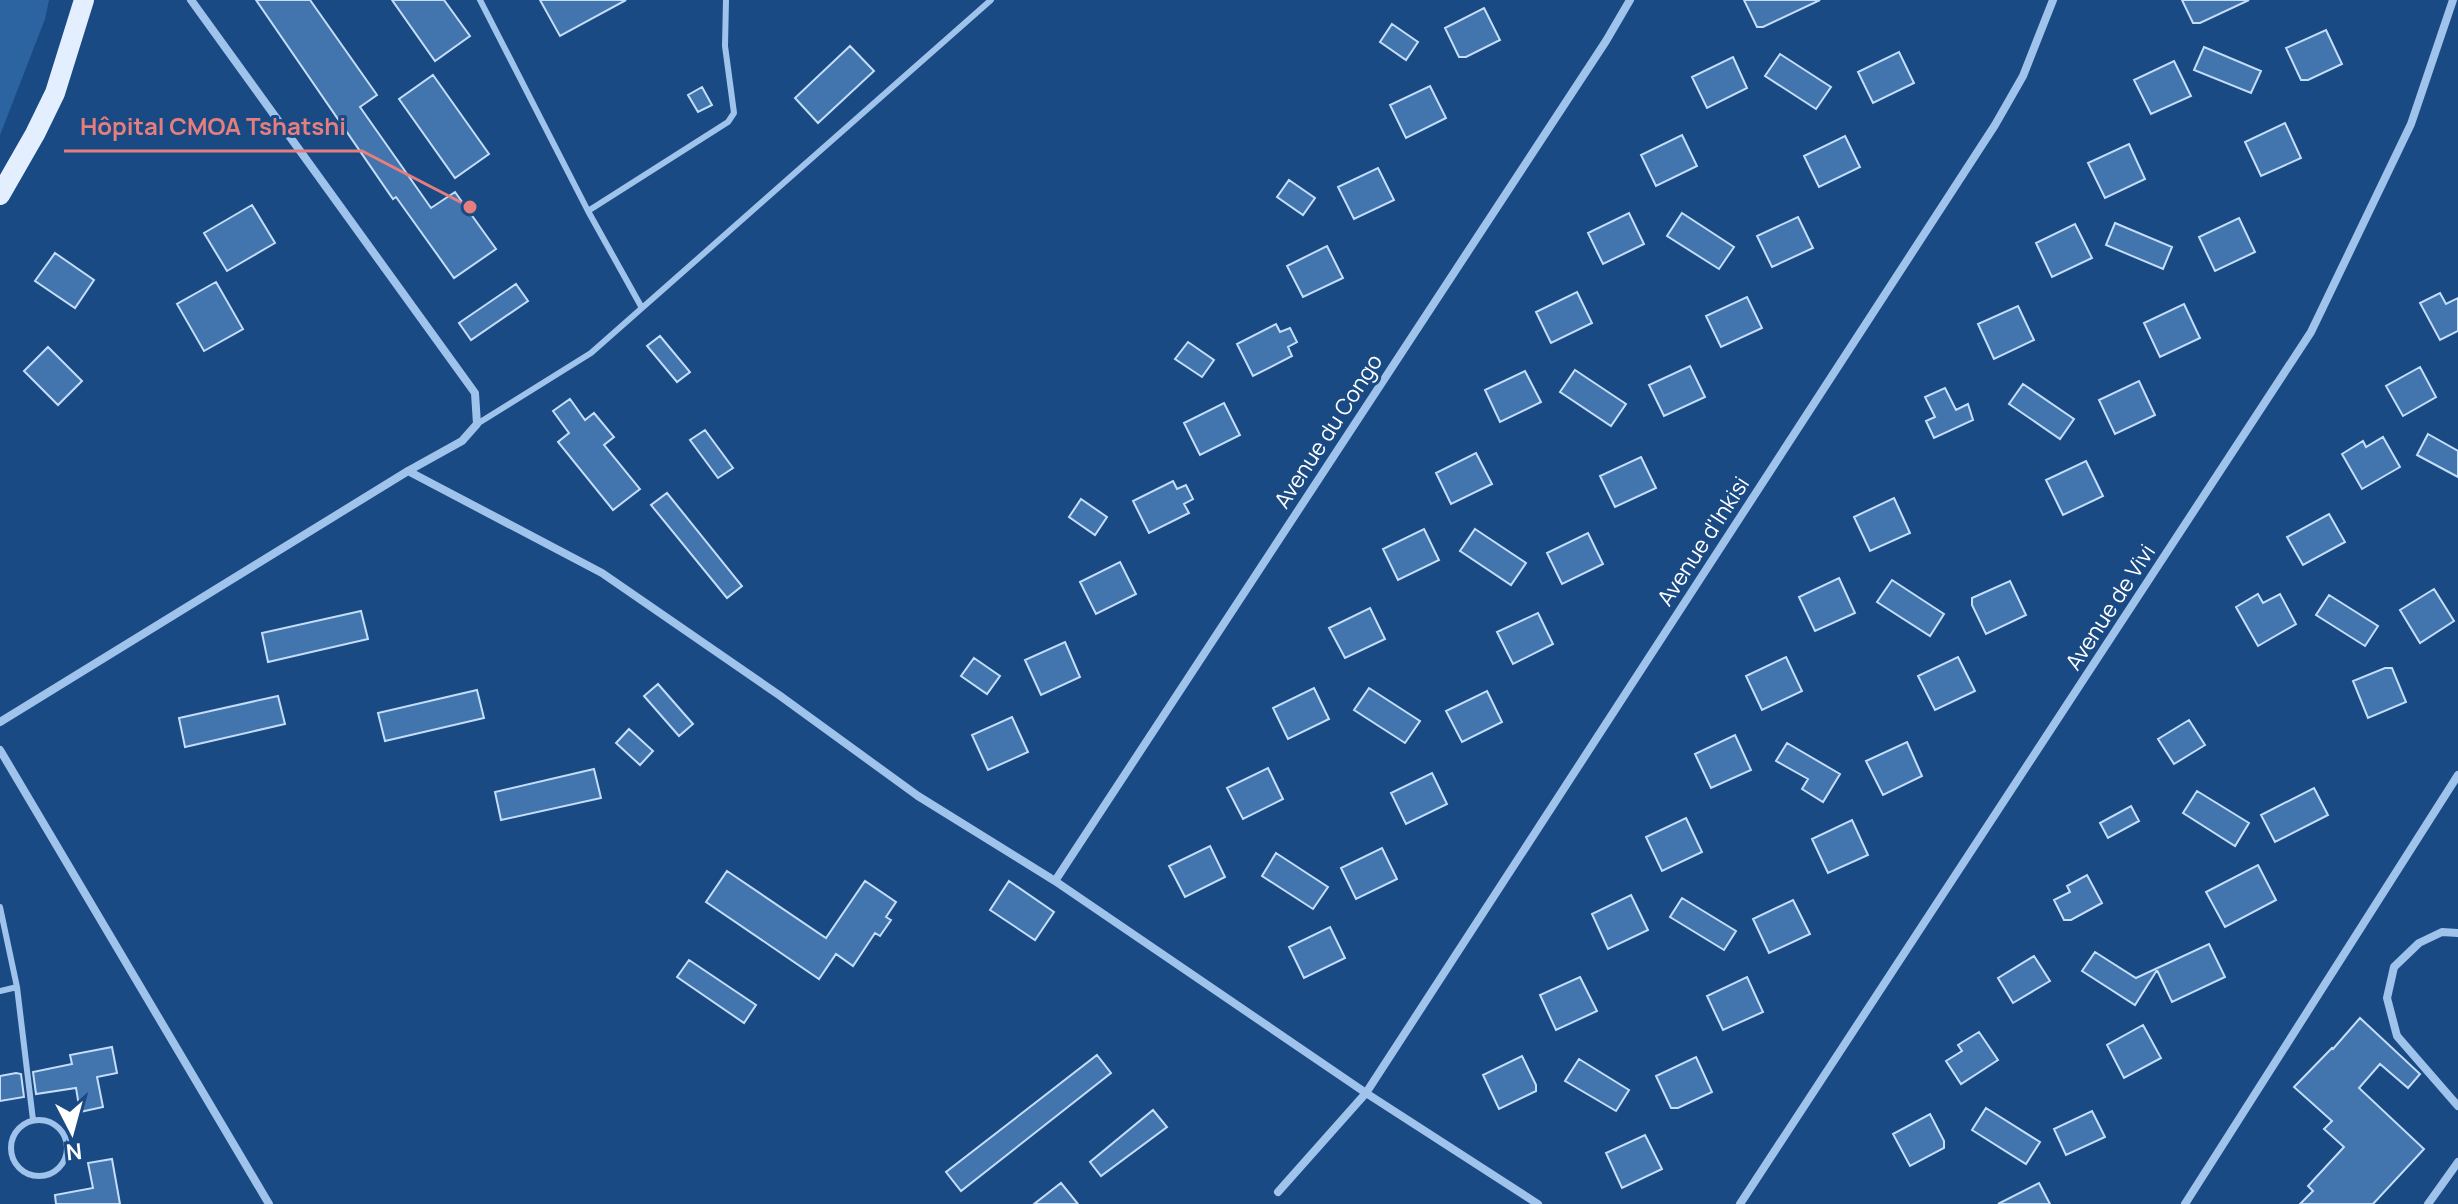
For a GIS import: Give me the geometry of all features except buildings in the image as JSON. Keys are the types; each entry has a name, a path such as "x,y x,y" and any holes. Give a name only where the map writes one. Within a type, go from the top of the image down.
{"main road":[{"path":"0,195 55,93 84,0"}],"street":[{"path":"0,722 408,471 462,441 477,424 475,393 191,0"},
{"name":"Avenue du Congo","path":"1055,881 1630,0"},
{"name":"Avenue d'Inkisi","path":"1278,1192 1366,1093 1995,125 2023,76 2053,0"},
{"name":"Avenue de Vivi","path":"1740,1204 2311,332 2411,124 2453,0"},
{"path":"408,471 602,573 918,796 1055,881 1366,1093 1538,1204"},
{"path":"0,750 269,1204"},
{"path":"2185,1204 2458,775"},
{"path":"2458,933 2442,932 2419,943 2394,967 2387,998 2397,1036 2458,1106"},
{"path":"2428,1204 2458,1162"}],"lane":[{"path":"480,0 588,211 642,308"},
{"path":"588,211 728,122 734,113 727,75 726,0"},
{"path":"477,424 591,353 991,0"},
{"path":"0,907 17,987 33,1120"},
{"path":"0,991 17,987"},
{"path":"43,1119 60,1127 68,1144 64,1162 50,1174 41,1176 23,1171 12,1156 12,1138 17,1130 33,1120 43,1119"}],"shaded area":[{"path":"0,0 49,0 45,19 0,135"}],"place":[{"name":"Hôpital CMOA Tshatshi","path":"470,207"}]}
